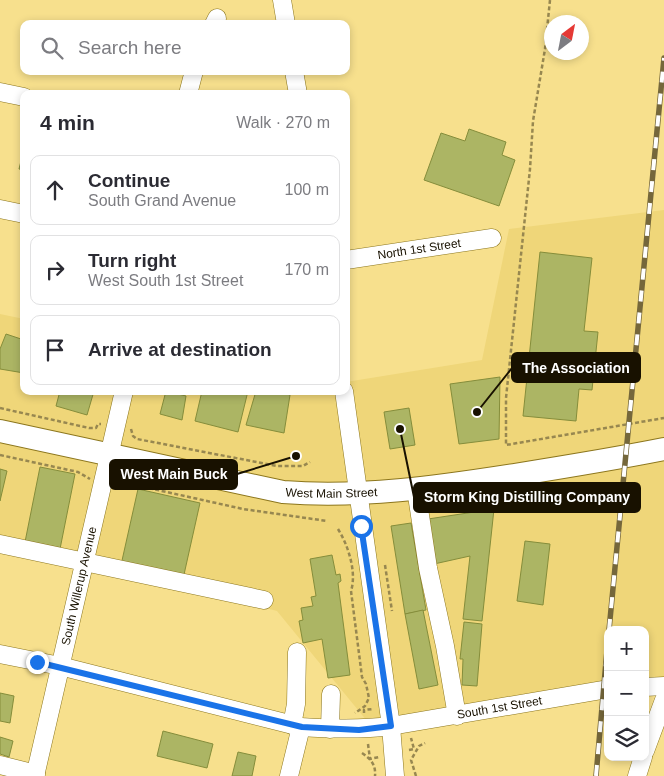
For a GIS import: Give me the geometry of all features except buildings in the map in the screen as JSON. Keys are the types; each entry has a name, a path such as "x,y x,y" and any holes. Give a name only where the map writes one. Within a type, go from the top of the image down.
{"main road":[{"name":"West Main Street","path":"0,431 283,492 320,495 416,489 664,450"}],"street":[{"path":"282,0 285,20"},
{"path":"189,90 193,75"},
{"path":"295,75 297,90"},
{"path":"0,92 20,96"},
{"path":"0,209 20,213"},
{"name":"North 1st Street","path":"350,259 492,238"},
{"name":"South Willerup Avenue","path":"36,775 123,395"},
{"path":"344,395 356,493 391,726 394,776"},
{"path":"416,489 428,568 445,646 457,716"},
{"path":"0,544 264,600"},
{"path":"290,776 297,726 297,652"},
{"name":"South 1st Street","path":"0,654 60,666 297,726 330,729 359,730 391,726 604,690"},
{"path":"649,687 664,686"},
{"path":"330,729 331,694"},
{"path":"649,740 664,700"},
{"path":"637,776 642,761"},
{"path":"0,765 36,775"}],"path":[{"path":"550,0 545,49 533,121 530,169 506,398 506,445 664,418"},
{"path":"0,408 89,428 96,428 98,424 131,429 133,436 137,439 252,462 292,467 303,466 310,462"},
{"path":"0,455 62,468 95,480"},
{"path":"111,482 126,483 269,514 327,521"},
{"path":"338,529 348,548 354,583 351,591 362,677 366,684 369,698 363,709 350,714"},
{"path":"416,776 411,760 415,750 426,743"},
{"path":"362,753 370,758 376,776"}],"shaded area":[{"path":"664,210 664,686 649,688 649,626 604,626 604,693 367,721 277,611 0,540 0,314 20,318 20,395 350,395 350,381 482,360 509,229"}],"railway":[{"path":"609,626 664,58"},
{"path":"596,776 605,671"}],"place":[{"name":"The Association","path":"477,412"},
{"name":"Storm King Distilling Company","path":"400,429"},
{"name":"West Main Buck","path":"296,456"}],"route":[{"path":"37,662 60,666 302,727 359,730 391,726 361,526"}]}
